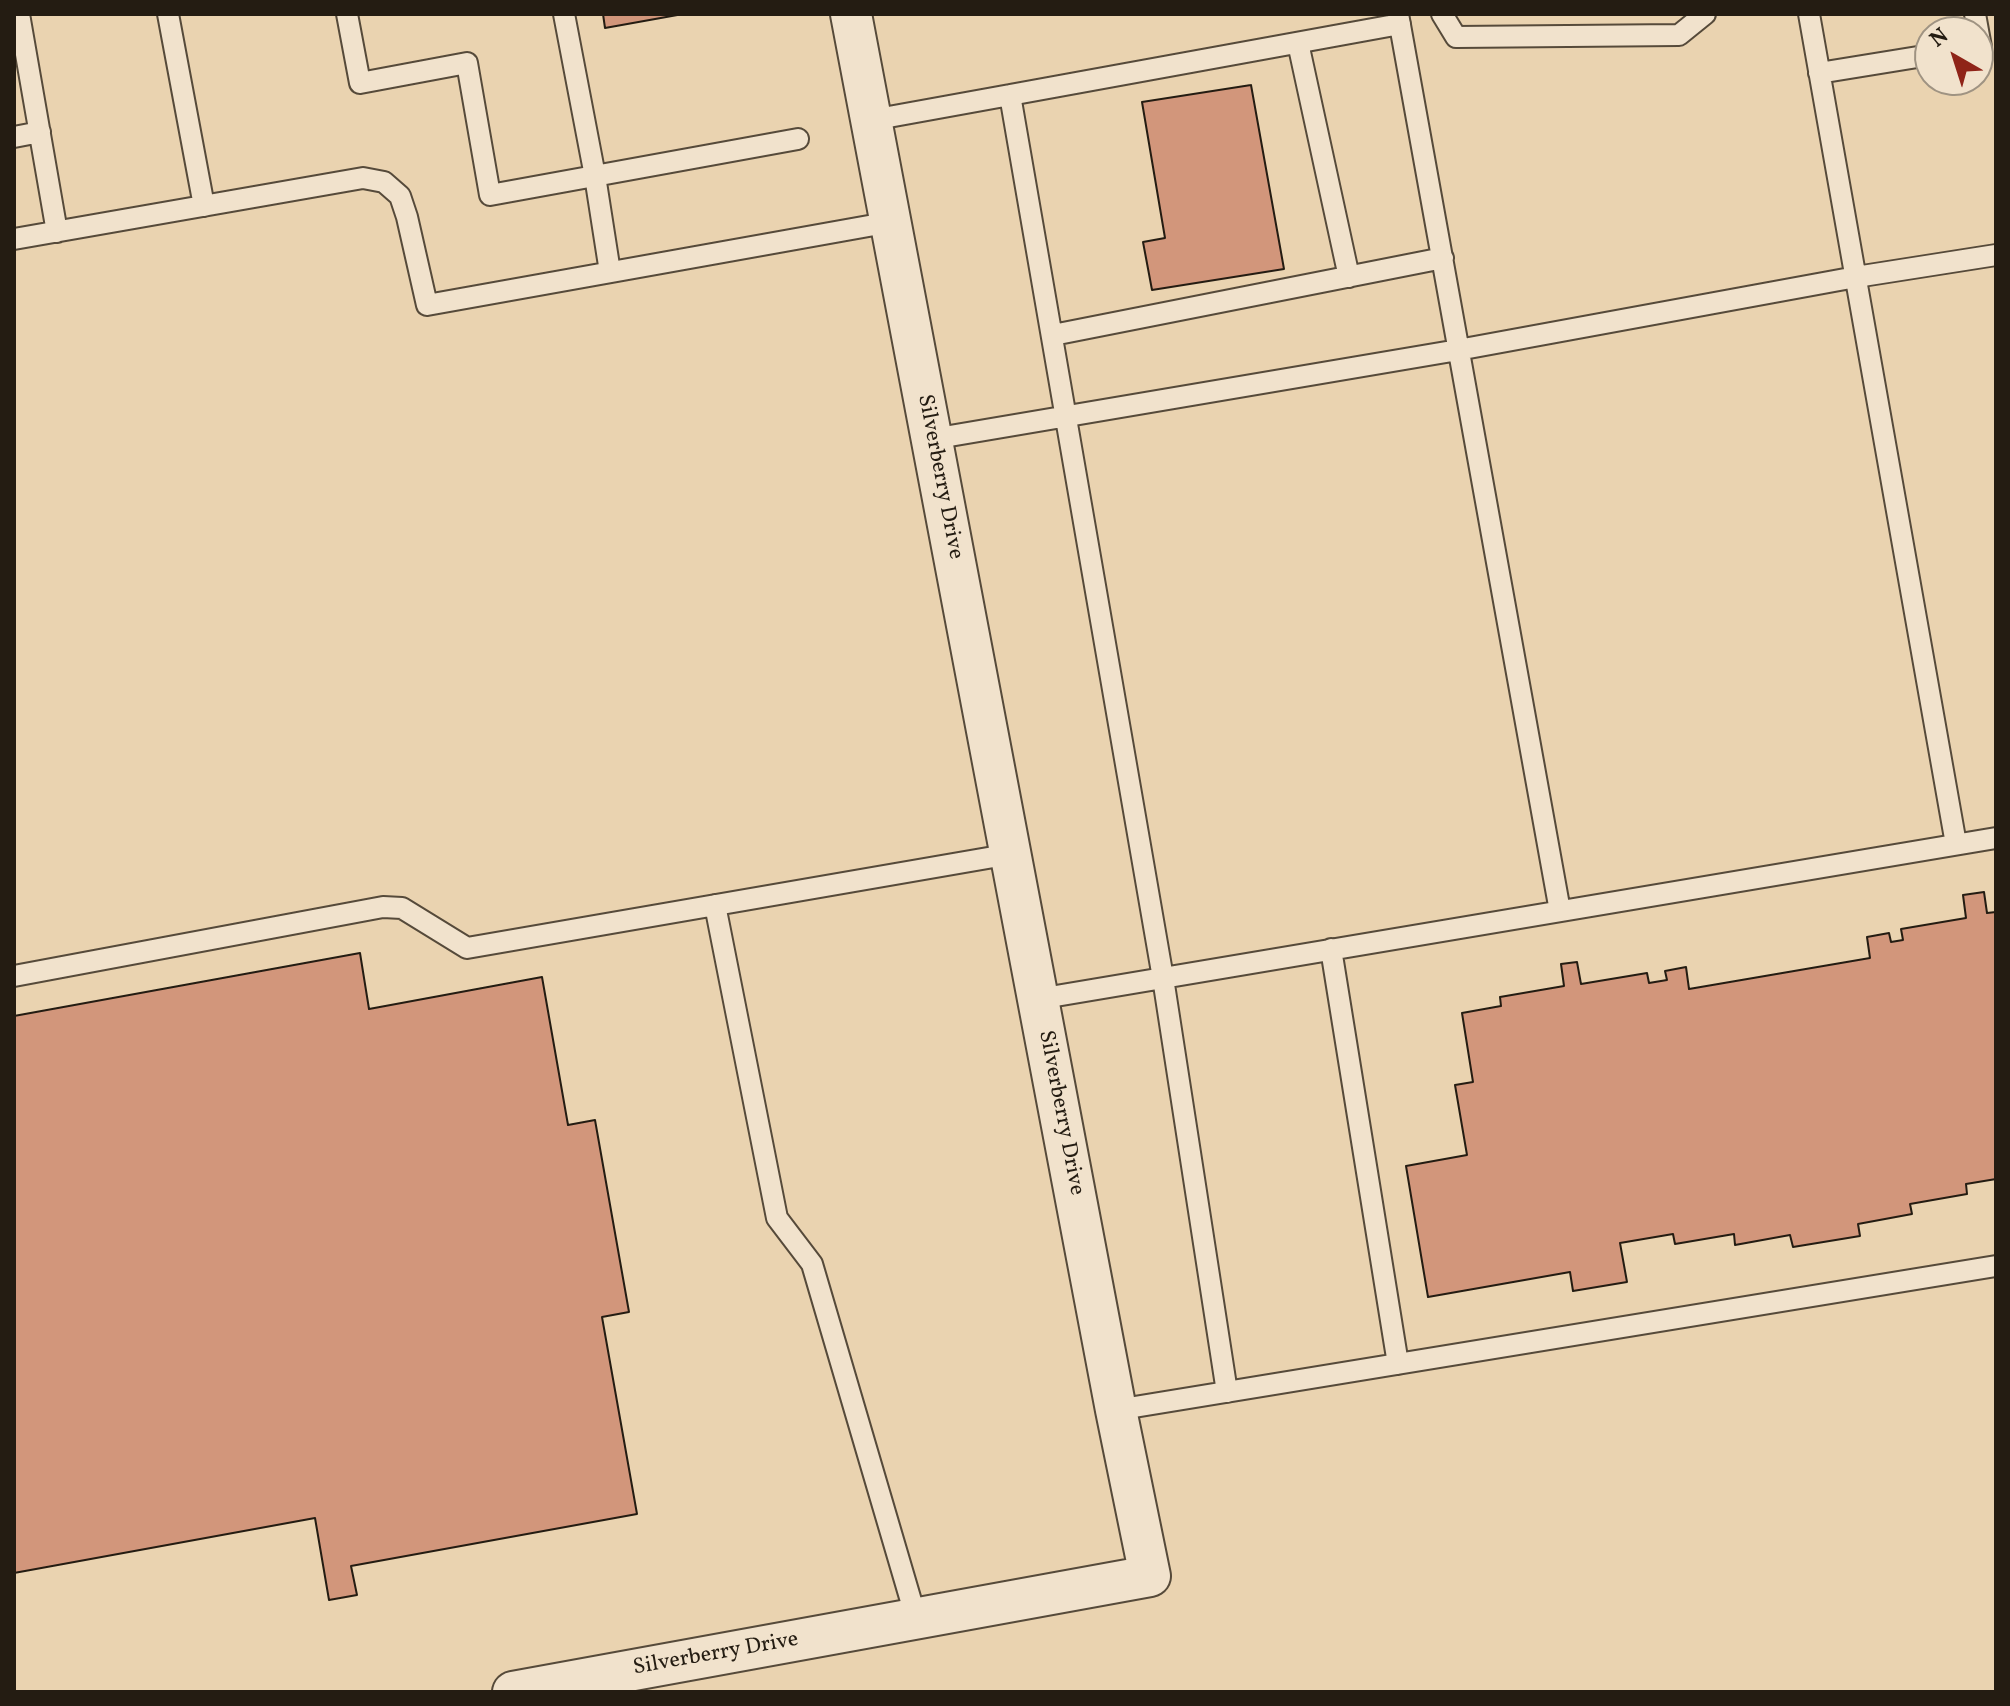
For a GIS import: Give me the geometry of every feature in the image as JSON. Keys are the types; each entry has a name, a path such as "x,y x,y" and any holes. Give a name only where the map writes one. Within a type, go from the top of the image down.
{"street":[{"name":"Silverberry Drive","path":"513,1692 1150,1576 851,14"}],"lane":[{"path":"19,14 57,232"},
{"path":"168,14 204,206"},
{"path":"347,14 360,83 467,63 490,195 798,139"},
{"path":"564,14 610,272"},
{"path":"1442,14 1456,37 1472,37 1679,35 1705,14"},
{"path":"1809,14 1956,844"},
{"path":"872,120 1298,43 1399,19 1560,911"},
{"path":"1298,43 1349,277"},
{"path":"1819,73 1914,58"},
{"path":"1010,95 1163,978 1227,1392"},
{"path":"14,137 40,132"},
{"path":"14,239 363,178 384,182 400,196 427,305 891,222"},
{"path":"932,439 1996,255"},
{"path":"1053,335 1443,258"},
{"path":"1038,999 1996,838"},
{"path":"14,976 383,907 402,908 467,948 1011,854"},
{"path":"715,905 777,1218 812,1264 916,1618"},
{"path":"1331,949 1398,1364"},
{"path":"1116,1410 1996,1266"}],"building":[{"path":"603,14 683,14 605,28"},
{"path":"1251,85 1284,269 1152,290 1143,242 1165,238 1142,102"},
{"path":"1984,892 1987,913 1996,912 1996,1179 1966,1184 1967,1194 1910,1204 1912,1214 1858,1224 1860,1236 1793,1247 1790,1235 1735,1245 1734,1234 1675,1244 1673,1234 1620,1243 1627,1282 1573,1291 1570,1272 1428,1297 1406,1166 1467,1155 1455,1085 1473,1082 1462,1013 1501,1006 1500,997 1564,986 1561,964 1577,962 1581,984 1647,973 1649,983 1667,980 1665,971 1686,967 1689,989 1870,958 1867,937 1889,933 1891,942 1903,940 1901,929 1966,918 1963,895"},
{"path":"360,953 369,1009 542,977 568,1125 595,1120 629,1312 602,1317 637,1514 351,1566 357,1595 329,1600 315,1518 14,1573 14,1016"}]}
